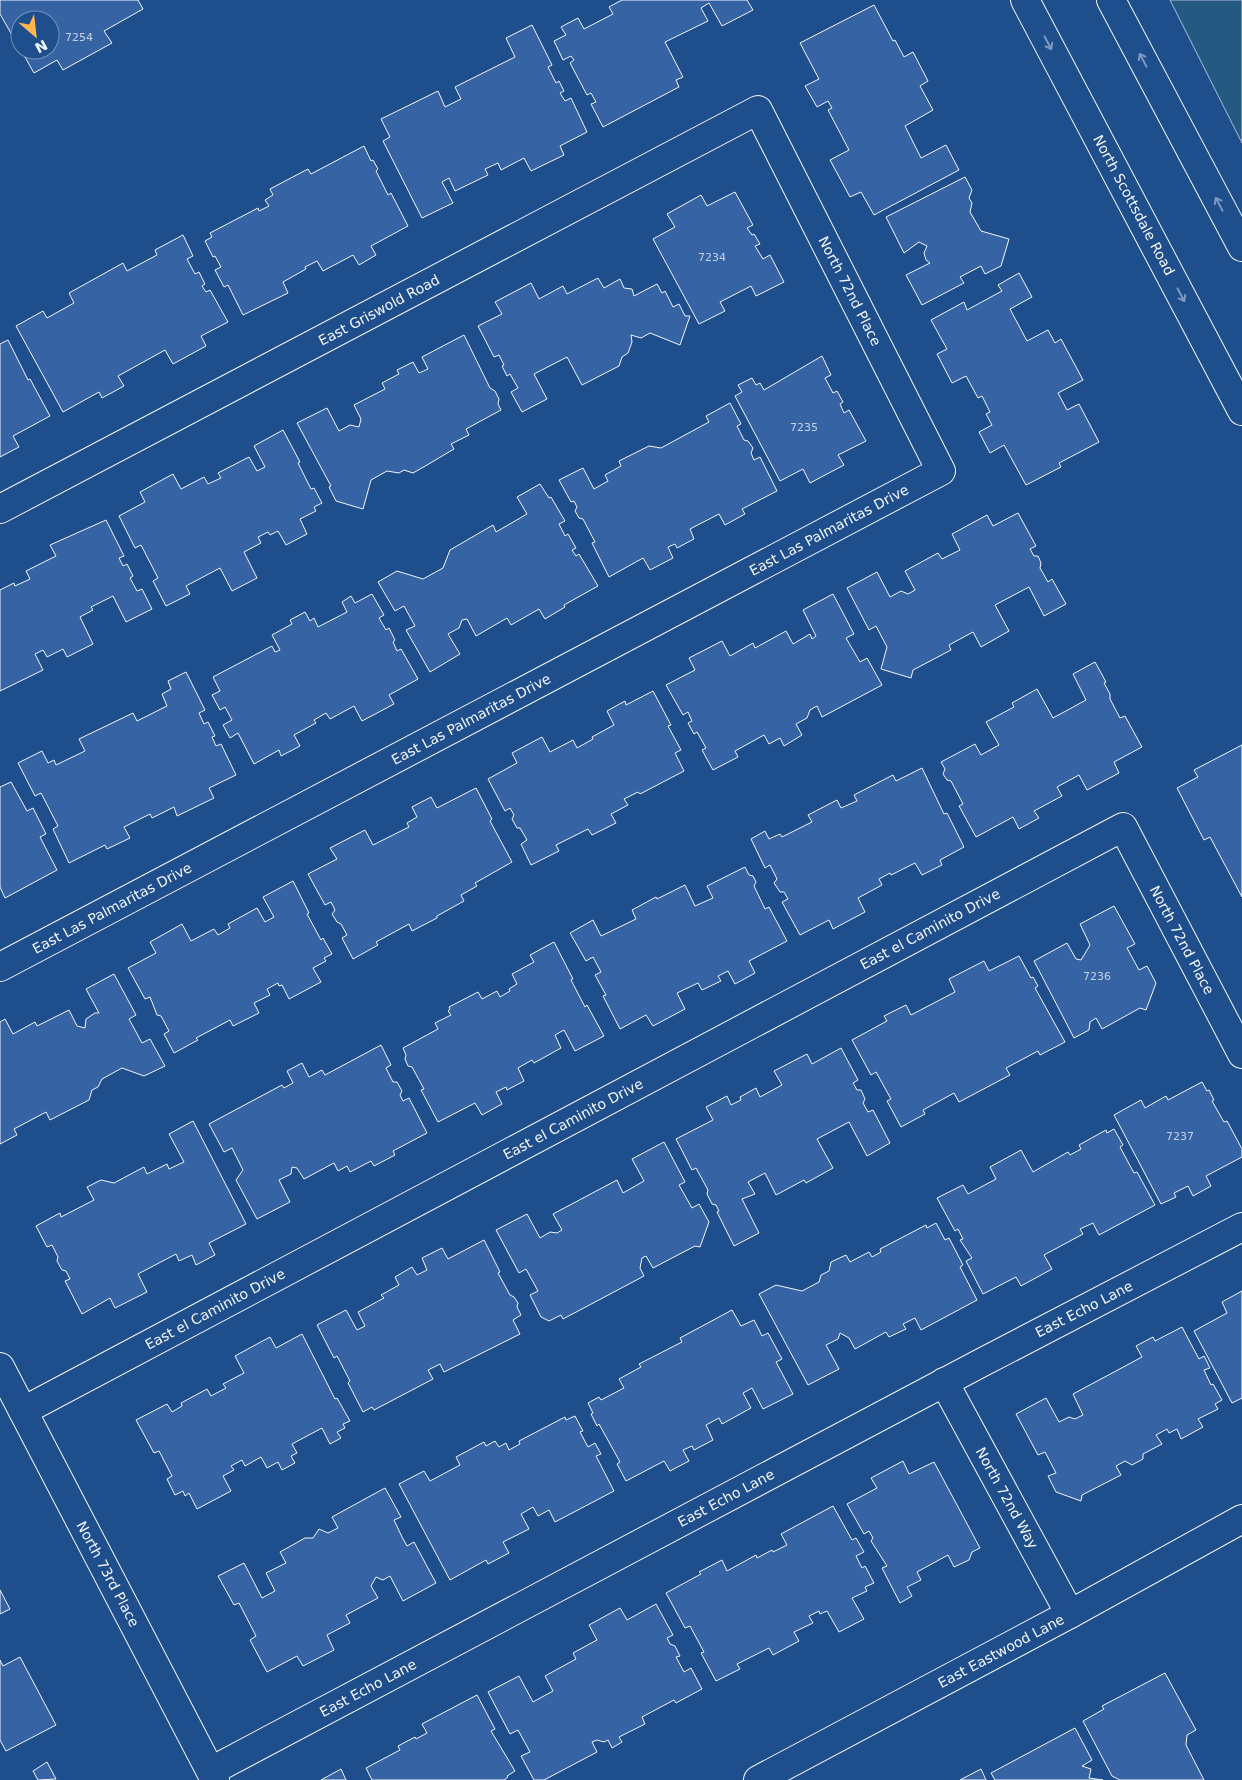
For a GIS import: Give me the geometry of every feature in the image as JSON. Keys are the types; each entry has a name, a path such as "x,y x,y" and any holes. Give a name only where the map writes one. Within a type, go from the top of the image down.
{"street":[{"name":"North Scottsdale Road","path":"1025,0 1242,411"},
{"path":"1111,0 1242,247"},
{"name":"North 72nd Place","path":"758,110 942,471"},
{"name":"East Griswold Road","path":"0,509 758,110"},
{"name":"East Las Palmaritas Drive","path":"0,967 942,471"},
{"name":"North 72nd Place","path":"1123,827 1242,1054"},
{"name":"East el Caminito Drive","path":"23,1411 1123,827"},
{"name":"East Echo Lane","path":"213,1775 944,1382 1242,1227"},
{"name":"North 73rd Place","path":"0,1367 213,1775"},
{"name":"North 72nd Way","path":"944,1382 1070,1614"},
{"name":"East Eastwood Lane","path":"758,1780 1070,1614 1242,1519"}],"shaded area":[{"path":"1170,0 1242,0 1242,143"}],"building":[{"path":"0,0 138,0 143,9 104,31 112,43 63,70 57,60 60,60 60,10 10,10 10,32 0,14"},
{"path":"622,0 747,0 753,10 722,26 709,3 701,8 708,21 665,42 683,77 676,80 679,87 603,127 591,104 596,102 591,93 587,95 570,63 574,60 571,56 563,60 554,41 566,35 561,27 578,18 584,29 613,14 609,7"},
{"path":"874,5 893,41 895,40 904,57 913,52 928,81 920,86 933,110 905,126 921,158 946,145 959,170 874,215 861,192 850,197 830,160 849,150 828,110 832,108 828,101 817,107 805,86 819,79 800,43"},
{"path":"532,25 552,65 548,67 556,83 559,81 564,91 560,93 565,101 571,98 587,132 560,146 564,155 531,171 524,158 501,170 498,163 485,169 488,175 455,191 449,178 442,182 453,203 422,218 383,141 390,137 381,119 438,91 445,107 461,99 455,87 515,57 506,38"},
{"path":"27,60 57,60 34,73"},
{"path":"364,146 371,161 373,160 378,169 376,171 388,195 391,193 408,226 371,246 376,255 359,265 353,255 323,271 317,261 305,267 306,269 283,282 288,293 243,315 228,285 224,287 215,270 221,267 215,256 213,257 205,241 212,237 210,233 258,208 259,211 269,206 265,200 273,195 270,189 308,169 311,174"},
{"path":"965,177 972,190 969,198 972,203 970,212 981,231 1009,239 1001,266 985,274 981,266 960,277 964,283 922,305 906,275 930,263 926,260 924,253 927,246 919,242 904,253 886,217"},
{"path":"735,192 753,225 747,228 752,235 754,234 760,244 755,246 763,259 770,255 784,282 756,296 751,286 720,302 725,311 699,324 653,239 675,227 667,214 701,195 707,206"},
{"path":"183,235 193,256 187,259 195,274 199,272 205,284 202,286 206,292 210,290 228,322 201,336 206,346 173,364 165,350 118,376 124,386 102,398 99,392 63,412 16,326 43,311 47,318 74,303 69,293 123,263 127,271 157,255 155,250"},
{"path":"1019,273 1032,297 1010,309 1027,341 1048,330 1055,343 1061,339 1083,380 1058,393 1067,410 1079,404 1099,442 1059,463 1061,467 1026,485 1004,445 990,453 979,432 992,425 986,414 990,412 982,396 978,398 966,376 952,383 937,354 947,349 931,320 964,302 967,310 1002,291 998,285"},
{"path":"598,278 604,288 620,279 624,288 632,289 634,296 657,284 662,293 665,291 673,307 679,304 685,316 690,316 680,345 650,333 641,338 631,335 632,342 628,353 622,357 619,366 582,385 567,357 534,374 547,399 522,412 511,392 518,388 510,374 507,376 499,355 494,357 478,326 502,314 495,302 531,283 539,299 563,286 567,294"},
{"path":"464,335 490,388 495,391 499,399 498,404 501,410 466,429 469,435 451,444 454,449 413,473 404,470 399,473 387,471 371,480 363,509 336,501 329,487 331,486 297,423 327,408 339,431 350,425 359,427 361,419 354,405 385,389 382,383 399,374 397,370 413,362 419,373 428,369 422,357"},
{"path":"8,340 28,380 30,379 50,416 13,436 19,447 0,457 0,344"},
{"path":"822,356 831,375 825,378 833,393 837,391 843,402 840,404 844,413 849,410 866,441 838,455 844,465 810,483 803,469 780,481 735,396 742,392 738,385 752,378 756,385 760,383 764,390"},
{"path":"730,403 741,424 737,426 744,440 748,441 753,448 751,453 754,460 760,457 777,491 742,509 745,514 725,525 719,514 690,529 694,539 677,548 675,544 668,547 673,558 650,570 643,558 609,577 592,543 595,542 583,519 579,518 575,511 577,507 574,501 571,502 559,480 583,468 594,489 608,481 605,475 621,466 619,461 649,446 661,448 709,422 706,416"},
{"path":"283,430 300,462 298,463 311,489 314,488 322,503 314,507 316,511 300,519 307,534 286,545 278,531 270,535 268,532 258,537 261,543 244,552 257,578 232,591 220,568 186,586 190,594 166,606 153,581 158,578 141,545 135,548 119,516 145,502 140,492 173,474 181,489 204,477 208,484 221,478 218,473 249,457 257,471 265,467 254,446"},
{"path":"540,484 549,498 551,497 565,521 559,524 565,536 568,534 576,548 572,550 576,556 579,554 598,586 564,605 565,607 545,619 539,609 511,625 507,618 476,636 467,619 462,620 459,628 448,634 460,654 430,672 406,630 415,626 404,606 395,611 378,582 397,571 423,579 443,568 450,550 493,525 496,532 527,514 517,497"},
{"path":"1018,513 1036,546 1030,549 1034,556 1038,556 1041,563 1040,568 1048,582 1052,579 1066,604 1044,616 1029,587 995,605 1009,631 981,647 973,632 949,645 951,650 913,670 911,678 881,669 887,647 876,626 869,630 847,588 877,572 890,597 901,591 908,594 915,590 905,571 938,553 942,559 960,550 952,534 987,515 993,526"},
{"path":"106,520 124,556 119,558 123,566 127,564 133,576 130,578 137,591 142,589 152,609 126,622 113,596 91,607 93,610 80,617 93,644 67,657 63,649 47,657 43,650 35,654 43,670 0,691 0,590 14,583 15,586 30,579 26,571 56,556 50,545"},
{"path":"372,594 384,615 379,618 386,630 389,628 395,640 393,642 397,651 401,649 418,679 389,695 394,704 362,721 354,706 330,719 326,713 314,720 316,723 294,735 300,746 281,756 279,750 254,764 238,733 230,738 223,725 232,720 225,707 220,710 212,695 220,691 213,677 272,646 275,652 280,650 272,635 292,624 290,620 305,612 310,621 314,618 318,627 347,612 342,602 351,596 355,603"},
{"path":"833,594 854,634 846,638 860,662 867,658 882,685 822,717 817,706 810,710 807,718 796,724 802,735 784,746 780,738 769,744 764,735 735,751 738,757 713,770 702,750 706,748 697,732 694,734 688,723 692,721 688,712 683,715 666,685 695,670 689,658 722,641 730,656 753,643 755,648 786,631 793,644 810,634 812,639 816,636 803,610"},
{"path":"1095,662 1106,682 1104,683 1110,694 1110,699 1120,718 1125,716 1142,747 1114,762 1119,773 1087,790 1079,775 1057,787 1062,796 1034,811 1039,818 1019,829 1013,817 976,837 959,806 963,804 951,781 947,780 943,774 945,769 941,762 975,744 981,755 999,745 986,722 1014,707 1012,703 1037,689 1053,718 1086,700 1073,674"},
{"path":"186,672 205,710 199,713 204,724 208,722 215,736 212,737 216,746 221,744 236,775 209,788 214,798 177,816 174,807 152,818 150,814 124,827 130,838 107,849 105,845 69,863 53,829 58,826 41,793 35,796 18,763 42,751 48,763 54,760 56,765 85,751 79,739 133,713 137,721 167,706 162,694 171,689 168,681"},
{"path":"653,691 671,725 668,726 681,750 675,753 684,771 640,794 638,792 624,799 628,805 611,814 616,823 592,835 588,829 556,845 559,851 531,865 521,844 527,840 512,819 514,815 510,808 505,811 488,779 517,763 512,753 542,737 550,752 573,740 577,748 614,725 607,711 625,701 626,705"},
{"path":"1242,745 1242,897 1210,837 1204,840 1177,788 1198,777 1194,770"},
{"path":"922,768 944,814 947,813 964,847 940,860 942,865 922,875 915,863 891,875 890,873 879,879 882,885 858,898 865,912 833,929 829,920 800,935 782,902 788,899 784,892 780,892 774,883 777,879 770,865 765,868 751,839 765,831 769,839 780,834 782,837 812,822 808,815 837,800 841,808 857,801 854,795 893,775 896,781"},
{"path":"11,782 27,811 33,808 46,834 40,837 57,870 5,898 0,887 0,787"},
{"path":"476,788 492,819 490,821 512,862 475,883 477,886 461,895 464,901 437,916 437,918 412,931 409,924 376,942 378,945 353,959 342,938 347,935 341,924 337,922 332,914 335,910 331,902 325,905 308,874 337,859 330,848 365,830 373,845 409,827 407,823 417,817 412,807 431,797 437,808"},
{"path":"745,867 749,875 753,876 756,882 754,886 765,909 769,907 787,941 749,961 755,973 735,984 728,971 718,976 721,981 702,990 698,983 677,993 685,1009 653,1026 646,1015 620,1029 603,996 606,995 595,975 601,972 593,957 586,961 570,933 593,920 601,936 636,919 632,910 656,897 657,899 685,885 695,906 713,898 707,886"},
{"path":"293,881 309,913 307,914 321,940 323,938 332,954 324,958 326,961 313,968 321,982 289,999 282,985 279,986 278,983 267,989 270,995 254,1003 259,1013 233,1026 230,1020 196,1038 198,1040 174,1053 164,1034 169,1031 161,1016 157,1015 150,997 145,999 128,968 156,953 150,942 182,924 191,941 214,929 218,935 230,928 228,924 257,908 265,922 274,917 263,897"},
{"path":"1114,906 1135,944 1127,948 1139,970 1147,966 1156,983 1146,1010 1140,1008 1102,1029 1096,1018 1090,1022 1089,1030 1074,1038 1034,961 1067,943 1076,959 1081,960 1090,945 1080,924"},
{"path":"554,942 585,1007 587,1005 604,1036 575,1051 564,1030 555,1035 561,1048 534,1063 532,1060 518,1068 524,1081 507,1090 506,1087 496,1092 502,1104 482,1115 475,1103 438,1122 421,1090 424,1089 412,1067 408,1066 403,1048 438,1029 435,1023 451,1015 448,1011 449,1007 478,992 482,999 497,991 500,997 510,991 509,989 517,984 512,974 534,962 530,955"},
{"path":"1019,956 1031,978 1033,977 1038,986 1035,988 1065,1042 1040,1055 1038,1051 1006,1068 1010,1075 959,1102 954,1093 923,1110 925,1114 901,1127 887,1101 891,1099 876,1072 871,1075 852,1040 887,1021 884,1016 906,1005 911,1015 955,992 949,979 984,961 989,971"},
{"path":"114,974 136,1015 129,1019 142,1043 150,1039 165,1066 144,1076 122,1068 102,1079 98,1087 92,1090 89,1100 50,1120 46,1112 14,1129 17,1135 0,1144 0,1022 5,1019 13,1034 35,1022 37,1026 69,1010 77,1026 85,1028 86,1019 95,1013 99,1013 86,989"},
{"path":"381,1045 391,1065 386,1068 393,1082 397,1082 402,1091 400,1095 403,1101 409,1098 427,1133 393,1151 395,1155 374,1166 371,1161 350,1172 347,1166 338,1171 334,1163 304,1179 297,1168 292,1167 291,1174 279,1180 290,1202 257,1219 236,1180 243,1170 232,1148 224,1152 209,1124 282,1085 284,1088 293,1083 287,1071 302,1063 309,1077 322,1070 325,1075"},
{"path":"841,1048 858,1080 853,1083 857,1090 861,1090 865,1099 863,1103 868,1112 873,1110 890,1143 867,1156 849,1122 817,1139 833,1168 806,1183 804,1180 776,1195 765,1173 748,1182 755,1194 742,1199 759,1233 734,1246 717,1212 719,1211 716,1205 712,1204 707,1194 708,1190 696,1168 692,1170 676,1139 713,1120 706,1107 727,1096 731,1105 741,1100 740,1097 756,1088 760,1097 782,1085 774,1071 807,1054 812,1064"},
{"path":"1202,1082 1207,1091 1209,1090 1214,1100 1212,1101 1224,1122 1227,1121 1242,1149 1242,1157 1206,1176 1211,1186 1193,1196 1188,1186 1174,1193 1176,1197 1161,1204 1114,1115 1141,1100 1145,1108 1166,1096 1168,1100"},
{"path":"193,1121 246,1224 209,1243 215,1255 196,1265 192,1255 179,1261 176,1254 138,1274 147,1292 115,1308 110,1298 82,1314 65,1281 70,1279 66,1271 62,1270 57,1261 58,1257 52,1245 47,1247 36,1226 60,1213 61,1217 94,1200 87,1187 101,1180 114,1183 144,1167 147,1174 167,1164 169,1169 184,1162 169,1134"},
{"path":"1114,1129 1123,1145 1120,1147 1134,1173 1137,1172 1155,1205 1099,1235 1093,1223 1080,1229 1083,1234 1044,1255 1052,1269 1021,1286 1016,1277 983,1294 966,1261 972,1258 960,1240 963,1239 958,1229 955,1231 937,1198 963,1185 968,1194 996,1179 990,1167 1021,1150 1033,1172 1068,1152 1070,1155 1081,1149 1079,1145 1106,1130 1107,1133"},
{"path":"664,1142 685,1182 679,1185 692,1208 699,1204 709,1222 700,1247 695,1246 653,1268 646,1256 642,1258 640,1268 644,1276 563,1319 561,1315 549,1321 541,1317 530,1295 538,1291 526,1269 519,1273 496,1230 527,1214 540,1238 550,1232 557,1233 562,1230 553,1214 617,1180 623,1193 644,1181 632,1159"},
{"path":"936,1223 945,1240 949,1238 963,1265 960,1267 977,1300 921,1330 915,1318 903,1324 906,1329 889,1337 886,1332 855,1349 849,1338 840,1333 838,1339 826,1345 839,1369 808,1385 759,1294 776,1285 802,1291 819,1282 821,1275 829,1271 831,1262 846,1255 850,1262 869,1252 872,1257 881,1252 880,1249 926,1225 927,1228"},
{"path":"484,1240 500,1272 498,1273 510,1295 518,1303 517,1307 521,1315 513,1320 520,1334 444,1372 440,1364 428,1370 433,1379 374,1410 372,1407 363,1412 337,1356 334,1358 317,1325 346,1310 357,1330 365,1326 358,1312 384,1298 381,1295 399,1285 395,1277 412,1267 417,1275 427,1270 422,1258 442,1248 448,1259"},
{"path":"1242,1291 1242,1398 1232,1403 1194,1331 1227,1313 1222,1302"},
{"path":"732,1310 741,1326 754,1320 762,1336 768,1333 782,1359 776,1362 793,1394 763,1409 752,1388 743,1393 751,1408 722,1424 719,1418 706,1425 713,1440 694,1450 692,1446 683,1450 689,1461 670,1471 664,1461 626,1481 617,1464 620,1462 599,1424 597,1426 588,1403 599,1397 601,1400 624,1388 619,1379 641,1367 639,1364 682,1342 680,1338"},
{"path":"1182,1327 1199,1359 1204,1356 1210,1368 1204,1370 1211,1385 1213,1384 1222,1400 1215,1404 1218,1409 1198,1419 1203,1427 1181,1439 1177,1429 1169,1433 1167,1429 1156,1435 1162,1444 1143,1454 1143,1459 1132,1465 1125,1461 1116,1466 1121,1475 1082,1495 1081,1501 1056,1492 1048,1476 1056,1473 1045,1452 1038,1455 1016,1414 1046,1398 1059,1422 1069,1417 1075,1419 1083,1415 1073,1394 1142,1357 1136,1346 1153,1337 1155,1341"},
{"path":"302,1334 335,1399 337,1398 350,1421 343,1424 345,1428 337,1432 341,1438 330,1444 322,1428 292,1444 297,1453 291,1456 295,1463 282,1470 278,1462 267,1468 261,1457 245,1466 242,1460 231,1466 234,1470 223,1476 231,1491 197,1509 189,1493 185,1496 183,1491 175,1495 167,1479 172,1476 159,1451 154,1453 136,1420 167,1404 172,1412 182,1406 181,1403 207,1389 211,1396 226,1388 223,1384 244,1373 235,1356 270,1337 276,1348"},
{"path":"575,1416 583,1431 580,1432 588,1447 595,1443 601,1454 596,1456 614,1491 555,1522 549,1510 538,1516 533,1507 521,1514 529,1529 503,1542 509,1553 488,1564 486,1560 450,1580 399,1484 424,1471 430,1481 460,1465 456,1457 484,1442 486,1446 495,1441 499,1447 506,1443 509,1450 520,1444 519,1441 565,1417 566,1420"},
{"path":"903,1461 909,1474 934,1462 980,1548 972,1552 969,1560 954,1567 948,1555 917,1572 921,1580 907,1587 912,1596 900,1603 882,1568 887,1566 871,1541 873,1538 869,1531 864,1534 847,1504 877,1488 871,1478"},
{"path":"385,1488 401,1517 394,1520 402,1537 407,1546 414,1542 436,1583 403,1601 390,1576 383,1580 376,1577 371,1586 378,1598 346,1615 350,1623 327,1635 334,1650 303,1666 297,1656 267,1672 250,1640 256,1636 239,1603 234,1605 218,1576 244,1563 262,1598 275,1591 266,1573 286,1563 280,1552 305,1538 313,1538 319,1529 328,1533 338,1528 332,1517"},
{"path":"833,1506 852,1540 856,1538 864,1552 856,1556 862,1568 865,1566 874,1583 865,1587 867,1591 852,1598 864,1619 839,1632 827,1611 820,1614 819,1611 809,1616 813,1623 794,1632 799,1641 773,1655 769,1648 737,1664 740,1669 716,1681 701,1653 704,1652 690,1626 685,1628 666,1593 722,1560 727,1571 756,1555 757,1558 787,1545 781,1534"},
{"path":"0,1590 10,1609 0,1614"},
{"path":"656,1604 673,1635 667,1638 670,1644 675,1646 680,1656 676,1657 684,1672 691,1668 702,1689 676,1703 674,1700 642,1717 645,1724 619,1737 622,1742 612,1748 608,1740 592,1742 597,1752 544,1780 534,1780 521,1756 530,1752 518,1730 510,1734 488,1692 519,1676 533,1702 553,1691 545,1676 576,1659 573,1653 597,1640 589,1625 620,1608 627,1620"},
{"path":"20,1657 56,1725 6,1751 0,1740 0,1660 3,1666"},
{"path":"1165,1673 1196,1730 1187,1735 1186,1745 1204,1780 1120,1780 1112,1776 1083,1721 1104,1709 1102,1706"},
{"path":"477,1695 495,1729 491,1731 515,1771 508,1777 504,1780 372,1780 366,1768 400,1750 398,1746 427,1733 422,1724"},
{"path":"1075,1728 1092,1760 1082,1766 1091,1769 1089,1778 1103,1780 995,1780 991,1773"},
{"path":"47,1762 56,1779 38,1780 33,1771"},
{"path":"341,1769 346,1780 321,1780"},
{"path":"981,1769 986,1780 960,1780"}]}
